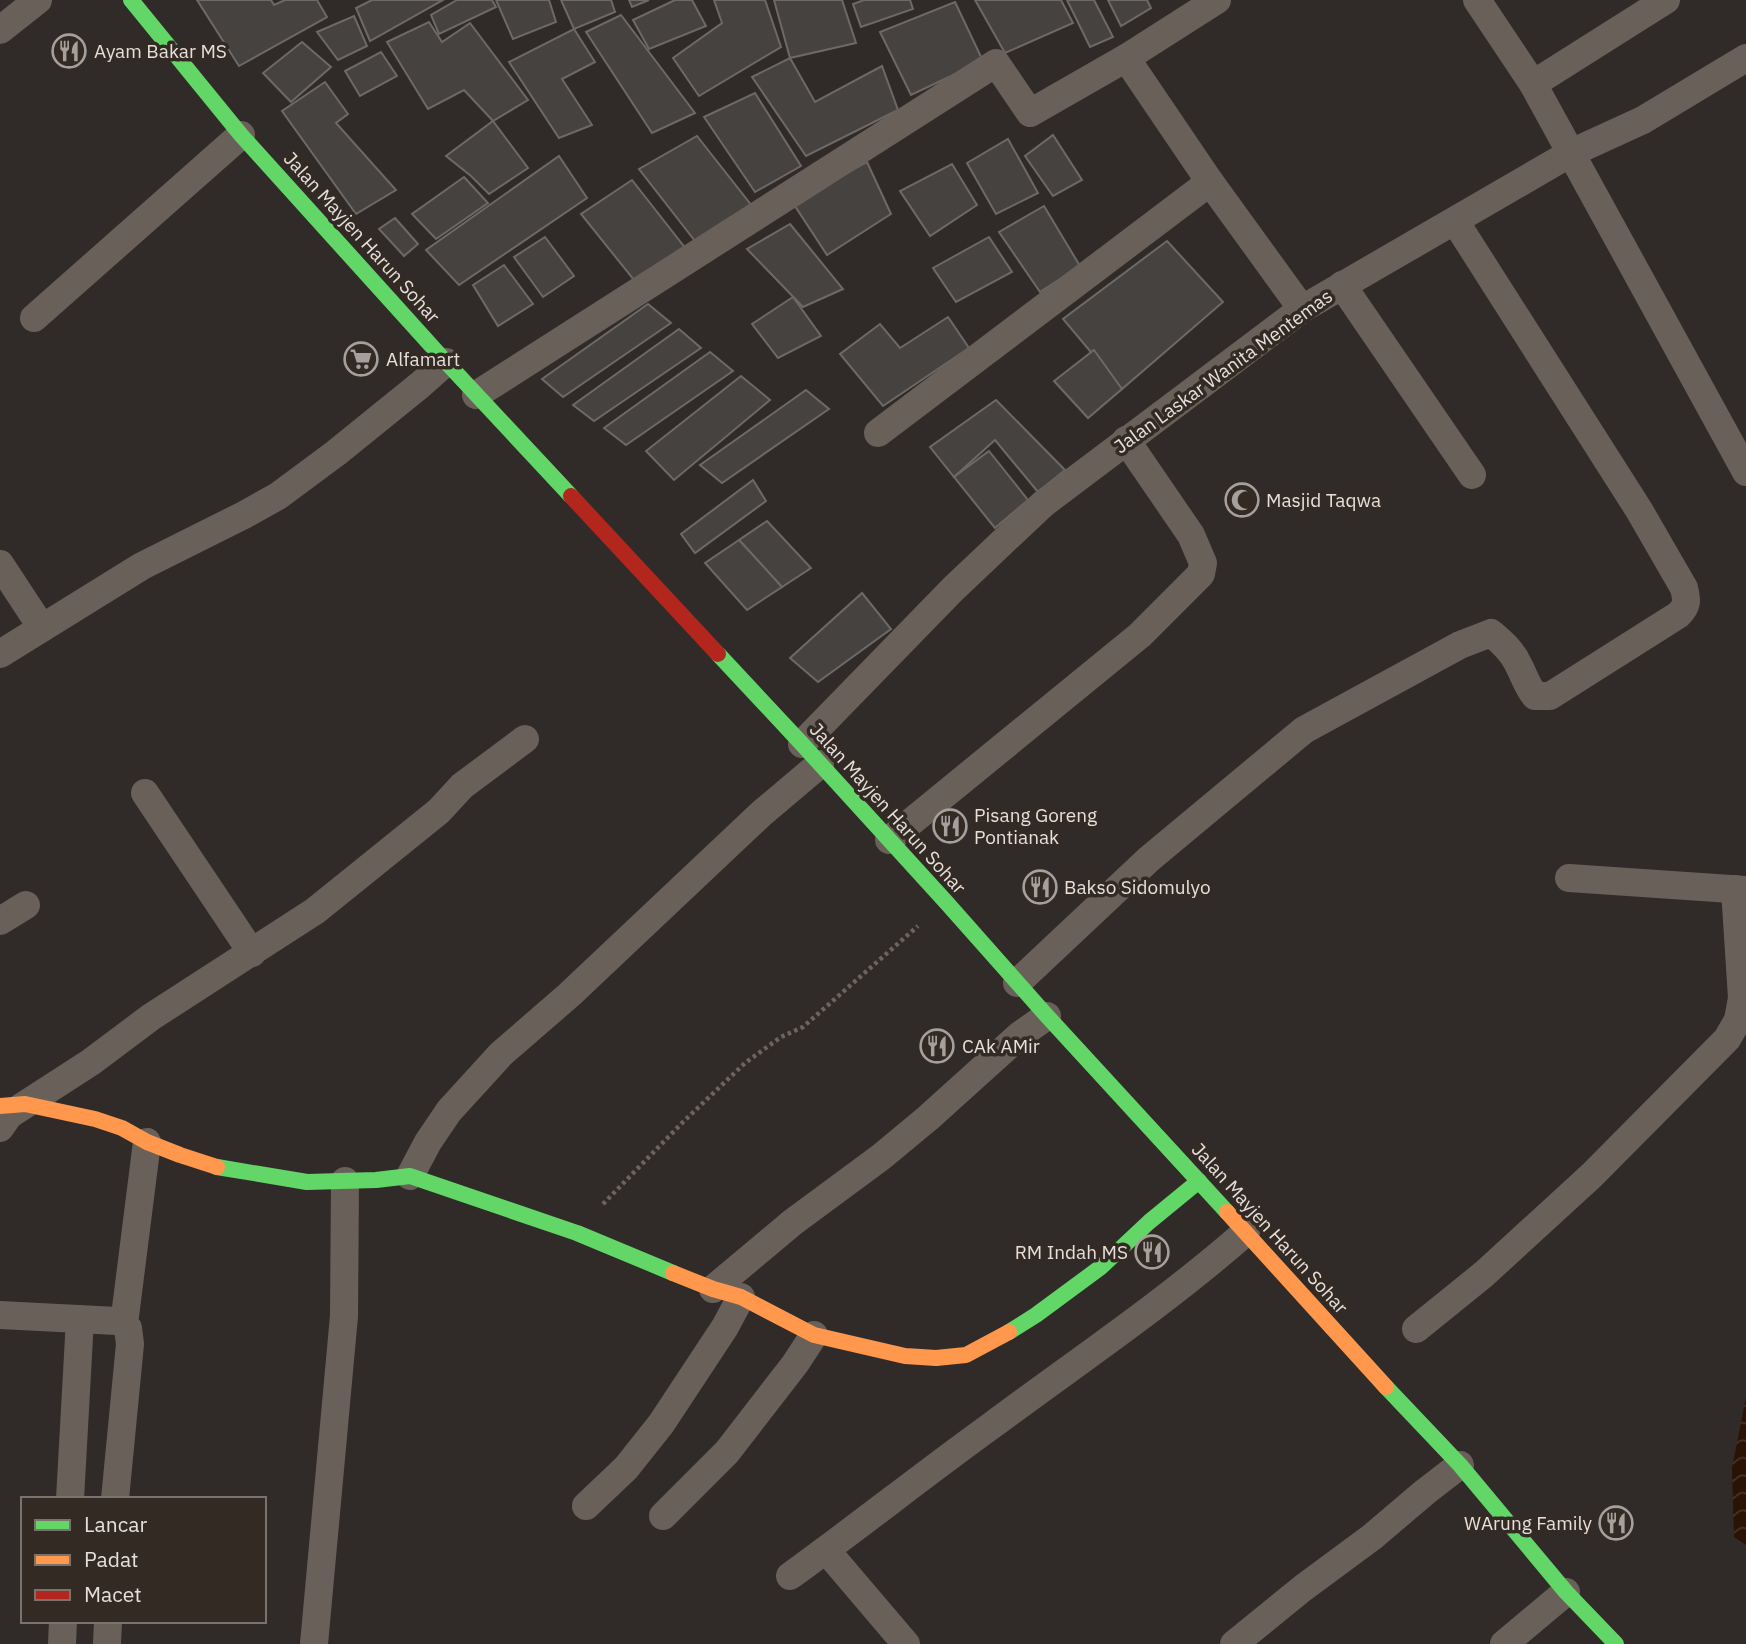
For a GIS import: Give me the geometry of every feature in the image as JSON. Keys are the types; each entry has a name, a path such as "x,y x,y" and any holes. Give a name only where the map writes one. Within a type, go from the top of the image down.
{"main road":[{"name":"Jalan Mayjen Harun Sohar","path":"131,0 241,135 476,396 811,754 1362,1362 1460,1465 1566,1592 1616,1644"},
{"path":"13,1105 95,1119 122,1128 147,1142 180,1155 222,1168 307,1182 376,1180 410,1175 577,1233 713,1289 741,1297 814,1335 905,1356 936,1358 966,1355 1036,1315 1101,1267 1149,1222 1199,1181"}],"street":[{"path":"0,30 38,0"},
{"path":"476,396 996,63 1030,113 1126,58 1217,0"},
{"path":"1477,0 1533,84 1746,472"},
{"path":"1533,84 1666,0"},
{"path":"1126,58 1210,182 1302,309"},
{"name":"Jalan Laskar Wanita Mentemas","path":"410,1175 449,1111 501,1054 579,986 762,813 953,589 1043,503 1302,309 1571,153 1643,120 1746,58"},
{"path":"34,318 241,135"},
{"path":"878,433 1210,182"},
{"path":"1017,983 1149,859 1304,730 1460,645 1490,633 1504,643 1518,662 1528,687 1535,696 1550,696 1685,608 1687,600 1684,588 1639,510 1455,221"},
{"path":"1342,285 1472,475"},
{"path":"0,654 142,566 278,496 336,453 446,362"},
{"path":"889,840 1140,635 1201,574 1203,562 1191,536 1126,440"},
{"path":"0,565 41,628"},
{"path":"0,1128 13,1105 91,1062 151,1017 315,911 439,811 462,786 525,739"},
{"path":"145,793 253,953"},
{"path":"1416,1329 1484,1274 1591,1175 1727,1039 1738,1020 1742,998 1740,890 1569,878"},
{"path":"0,921 26,905"},
{"path":"713,1289 793,1222 881,1157 1020,1035 1047,1016"},
{"path":"124,1324 147,1142"},
{"path":"314,1644 344,1316 345,1181"},
{"path":"790,1576 993,1424 1152,1310 1246,1232"},
{"path":"586,1506 626,1468 661,1424 725,1327 741,1297"},
{"path":"0,1315 117,1321 128,1328 130,1345 115,1497"},
{"path":"70,1497 80,1319"},
{"path":"663,1516 727,1452 814,1335"},
{"path":"1234,1644 1460,1465"},
{"path":"825,1550 906,1644"},
{"path":"1504,1644 1566,1592"},
{"path":"62,1644 63,1623"},
{"path":"107,1644 108,1623"}],"path":[{"path":"577,1233 614,1192 745,1062 780,1037 803,1027 946,902"}],"water":[{"path":"1746,1397 1746,1545 1734,1537 1732,1468"}],"building":[{"path":"197,0 271,0 274,5 285,0 317,0 327,17 239,66"},
{"path":"372,0 443,0 370,41 356,8"},
{"path":"457,0 492,0 496,7 439,34 431,15"},
{"path":"496,0 549,0 556,22 513,39"},
{"path":"561,0 611,0 615,12 574,29"},
{"path":"629,0 649,0 632,7"},
{"path":"675,0 692,0 706,26 649,49 633,20"},
{"path":"714,0 765,0 781,47 699,96 673,58 722,23"},
{"path":"774,0 842,0 856,43 790,58"},
{"path":"864,0 910,0 913,9 861,27 853,4"},
{"path":"975,0 1061,0 1073,23 1005,53"},
{"path":"1067,0 1094,0 1113,37 1090,47"},
{"path":"1108,0 1147,0 1151,8 1121,26"},
{"path":"955,2 983,61 911,95 880,32"},
{"path":"621,15 695,113 652,133 586,32"},
{"path":"354,16 367,46 338,60 317,32"},
{"path":"429,22 442,42 470,23 528,100 493,121 464,90 428,109 387,42"},
{"path":"574,29 595,62 562,79 592,125 559,138 509,62"},
{"path":"302,42 331,67 291,102 263,73"},
{"path":"381,52 397,76 360,96 345,71"},
{"path":"790,58 815,102 882,66 898,110 806,156 752,77"},
{"path":"325,82 348,114 336,123 396,190 356,214 282,111"},
{"path":"755,93 801,166 755,192 704,117"},
{"path":"493,121 528,168 489,194 446,156"},
{"path":"1053,135 1082,180 1053,196 1025,156"},
{"path":"697,136 752,206 695,241 639,169"},
{"path":"1008,139 1038,193 996,214 967,163"},
{"path":"559,156 587,198 459,285 426,250"},
{"path":"867,162 891,214 827,255 793,203"},
{"path":"952,164 977,205 930,236 900,191"},
{"path":"464,177 488,203 436,239 412,214"},
{"path":"632,180 686,249 634,280 581,214"},
{"path":"1044,206 1080,266 1040,292 999,232"},
{"path":"395,218 418,244 404,256 379,229"},
{"path":"790,224 843,289 803,307 747,249"},
{"path":"545,237 574,276 543,297 514,257"},
{"path":"989,237 1012,272 956,302 933,268"},
{"path":"1167,241 1223,302 1122,389 1063,319"},
{"path":"504,265 533,304 498,326 473,285"},
{"path":"793,297 821,336 778,358 752,324"},
{"path":"648,304 671,323 563,397 542,379"},
{"path":"948,317 969,348 883,406 840,354 880,324 900,348"},
{"path":"679,329 701,348 594,421 573,405"},
{"path":"1094,350 1122,389 1088,418 1054,381"},
{"path":"710,352 733,371 626,445 604,428"},
{"path":"741,376 770,400 674,480 646,451"},
{"path":"806,390 829,409 722,483 700,465"},
{"path":"996,400 1065,470 1038,492 995,440 954,477 930,447"},
{"path":"989,451 1028,500 995,528 954,477"},
{"path":"753,480 766,501 695,553 681,534"},
{"path":"767,521 811,568 782,587 739,540"},
{"path":"739,540 782,587 747,610 705,563"},
{"path":"862,593 891,629 818,682 790,658"}],"traffic: fast":[{"path":"131,0 241,135 571,496"},
{"path":"718,654 1227,1212"},
{"path":"217,1167 307,1182 410,1176 577,1233 673,1273"},
{"path":"1009,1332 1101,1267 1149,1222 1199,1181"},
{"path":"1386,1387 1460,1465 1566,1592 1616,1644"}],"traffic: slow":[{"path":"0,1106 25,1104 95,1119 122,1128 147,1142 180,1155 217,1167"},
{"path":"1227,1212 1386,1387"},
{"path":"673,1273 741,1297 814,1335 905,1356 936,1358 966,1355 1009,1332"}],"traffic: jam":[{"path":"571,496 718,654"}],"place":[{"name":"Ayam Bakar MS","path":"69,51"},
{"name":"Alfamart","path":"361,359"},
{"name":"Masjid Taqwa","path":"1242,500"},
{"name":"Pisang Goreng Pontianak","path":"950,826"},
{"name":"Bakso Sidomulyo","path":"1040,887"},
{"name":"CAk AMir","path":"937,1046"},
{"name":"RM Indah MS","path":"1152,1252"},
{"name":"WArung Family","path":"1616,1523"}]}
